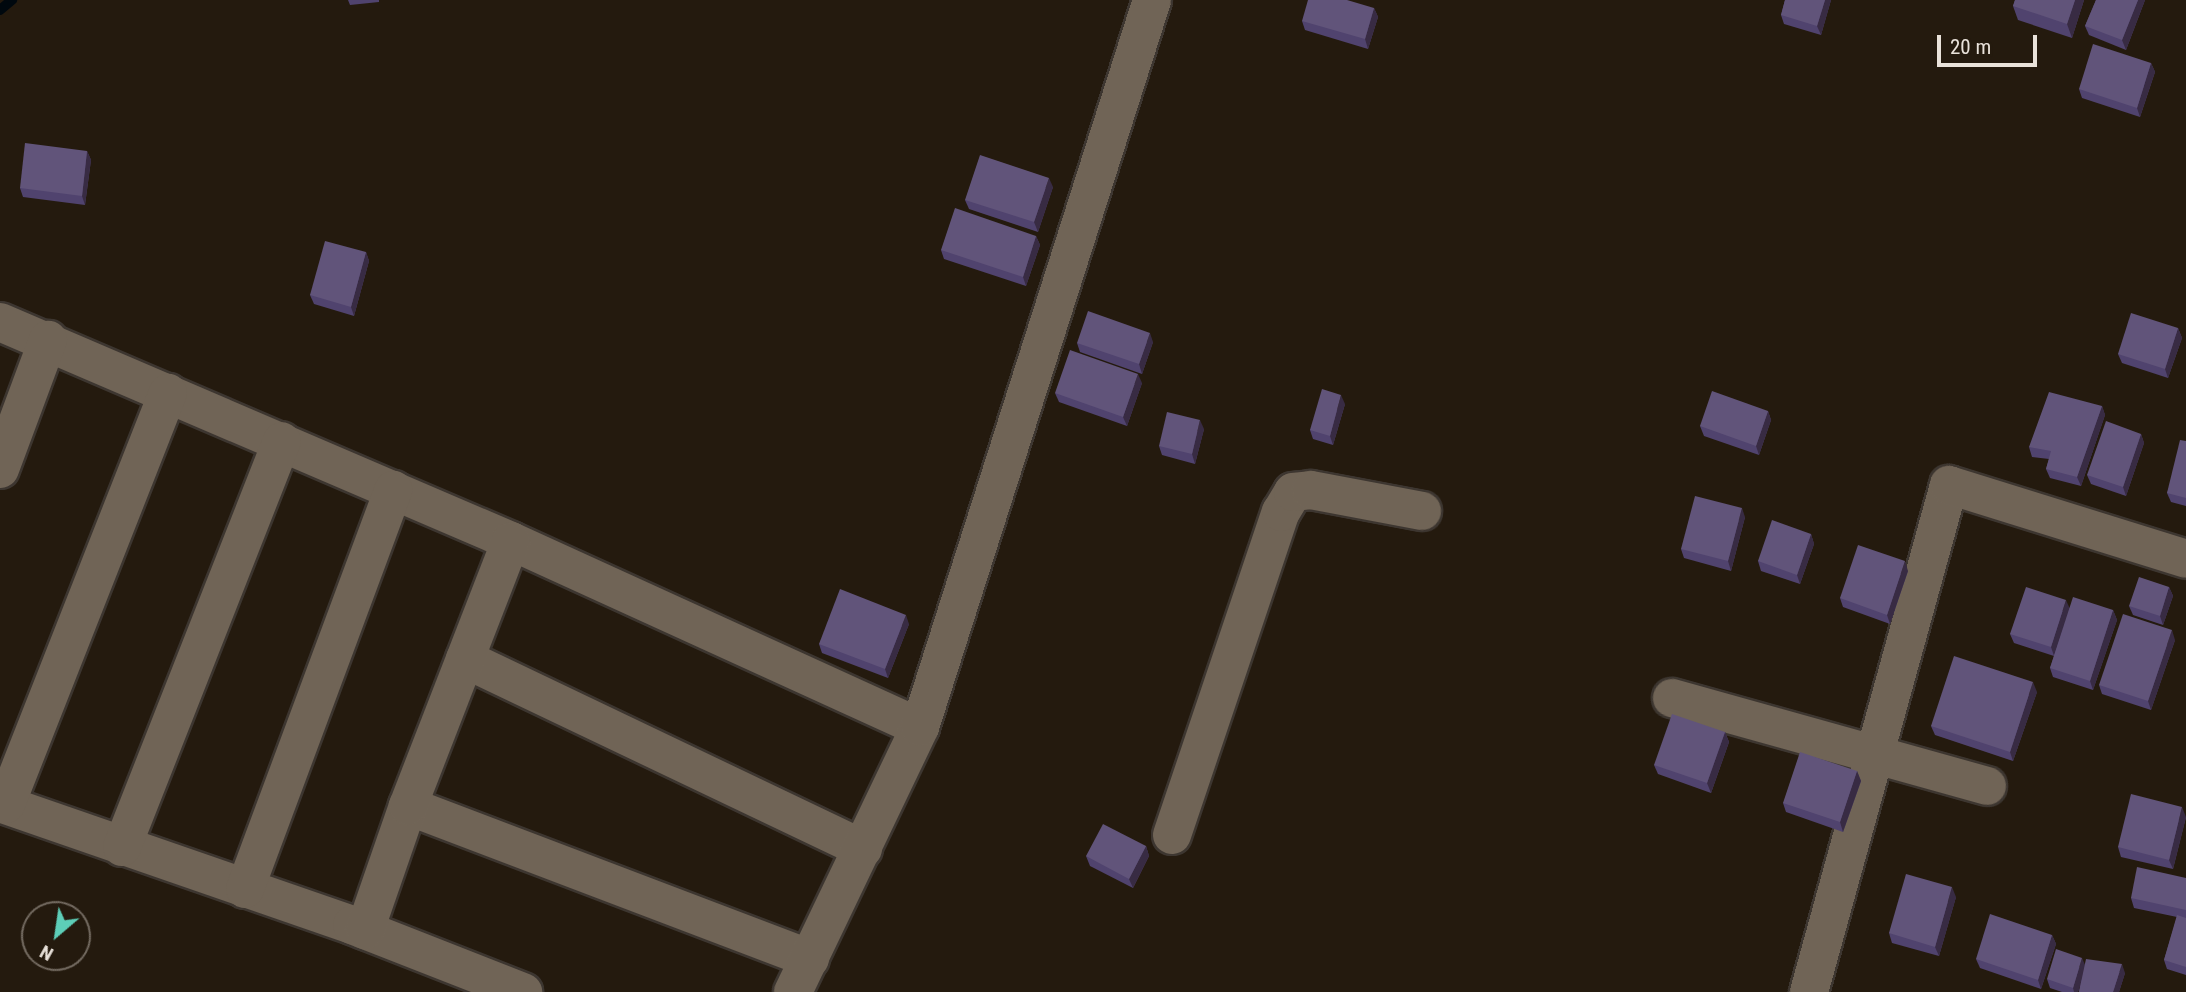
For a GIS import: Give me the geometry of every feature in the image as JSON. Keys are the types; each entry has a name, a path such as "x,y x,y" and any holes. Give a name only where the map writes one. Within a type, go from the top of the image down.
{"street":[{"path":"793,992 920,727 1152,0"},
{"path":"0,321 510,541 920,727"},
{"path":"0,470 48,340"},
{"path":"167,393 3,804 365,930 523,992"},
{"path":"122,847 282,441"},
{"path":"1809,992 1950,485 2186,559"},
{"path":"245,889 393,490"},
{"path":"1172,835 1282,512 1293,492 1311,490 1422,511"},
{"path":"365,930 408,806 510,541"},
{"path":"465,659 863,849"},
{"path":"1672,698 1873,757 1987,786"},
{"path":"408,806 810,959"}],"building":[{"path":"1308,0 1347,0 1374,8 1365,39 1302,21"},
{"path":"1785,0 1825,0 1817,26 1781,15"},
{"path":"2015,0 2075,0 2067,24 2013,6"},
{"path":"2096,0 2138,0 2122,40 2085,26"},
{"path":"2093,44 2151,63 2137,108 2079,89"},
{"path":"25,143 87,151 82,196 20,188"},
{"path":"980,155 1049,178 1034,222 965,200"},
{"path":"955,208 1036,236 1023,277 941,250"},
{"path":"325,241 366,252 351,307 310,295"},
{"path":"1088,311 1150,333 1139,364 1077,343"},
{"path":"2131,313 2178,328 2165,369 2118,354"},
{"path":"1070,350 1138,374 1123,417 1055,393"},
{"path":"1322,389 1341,395 1330,436 1310,430"},
{"path":"1712,391 1768,411 1756,446 1700,426"},
{"path":"2049,392 2102,406 2077,477 2046,469 2051,451 2029,447"},
{"path":"1167,412 1200,420 1192,454 1159,446"},
{"path":"2106,421 2141,434 2123,487 2087,475"},
{"path":"2180,440 2186,441 2186,498 2167,493"},
{"path":"1695,496 1742,508 1728,561 1681,549"},
{"path":"1772,520 1811,534 1797,575 1758,561"},
{"path":"1858,545 1905,561 1887,615 1840,598"},
{"path":"2139,577 2169,587 2160,616 2129,606"},
{"path":"2026,587 2066,600 2051,647 2010,634"},
{"path":"840,589 906,615 885,669 819,644"},
{"path":"2073,597 2113,610 2090,681 2050,668"},
{"path":"2123,614 2172,630 2148,701 2099,685"},
{"path":"1954,656 2033,682 2010,752 1931,726"},
{"path":"1672,714 1725,732 1707,783 1654,765"},
{"path":"1800,752 1857,771 1840,822 1783,803"},
{"path":"2131,794 2182,807 2169,860 2118,847"},
{"path":"1103,824 1146,846 1129,879 1086,856"},
{"path":"2137,867 2186,878 2186,910 2131,898"},
{"path":"1906,874 1952,887 1935,947 1889,933"},
{"path":"1990,914 2052,935 2038,980 1976,959"},
{"path":"2177,915 2186,918 2186,967 2164,960"},
{"path":"2056,949 2082,958 2073,988 2047,979"},
{"path":"2086,959 2122,964 2113,992 2079,992"}],"waterway":[{"path":"0,10 12,0"}]}
